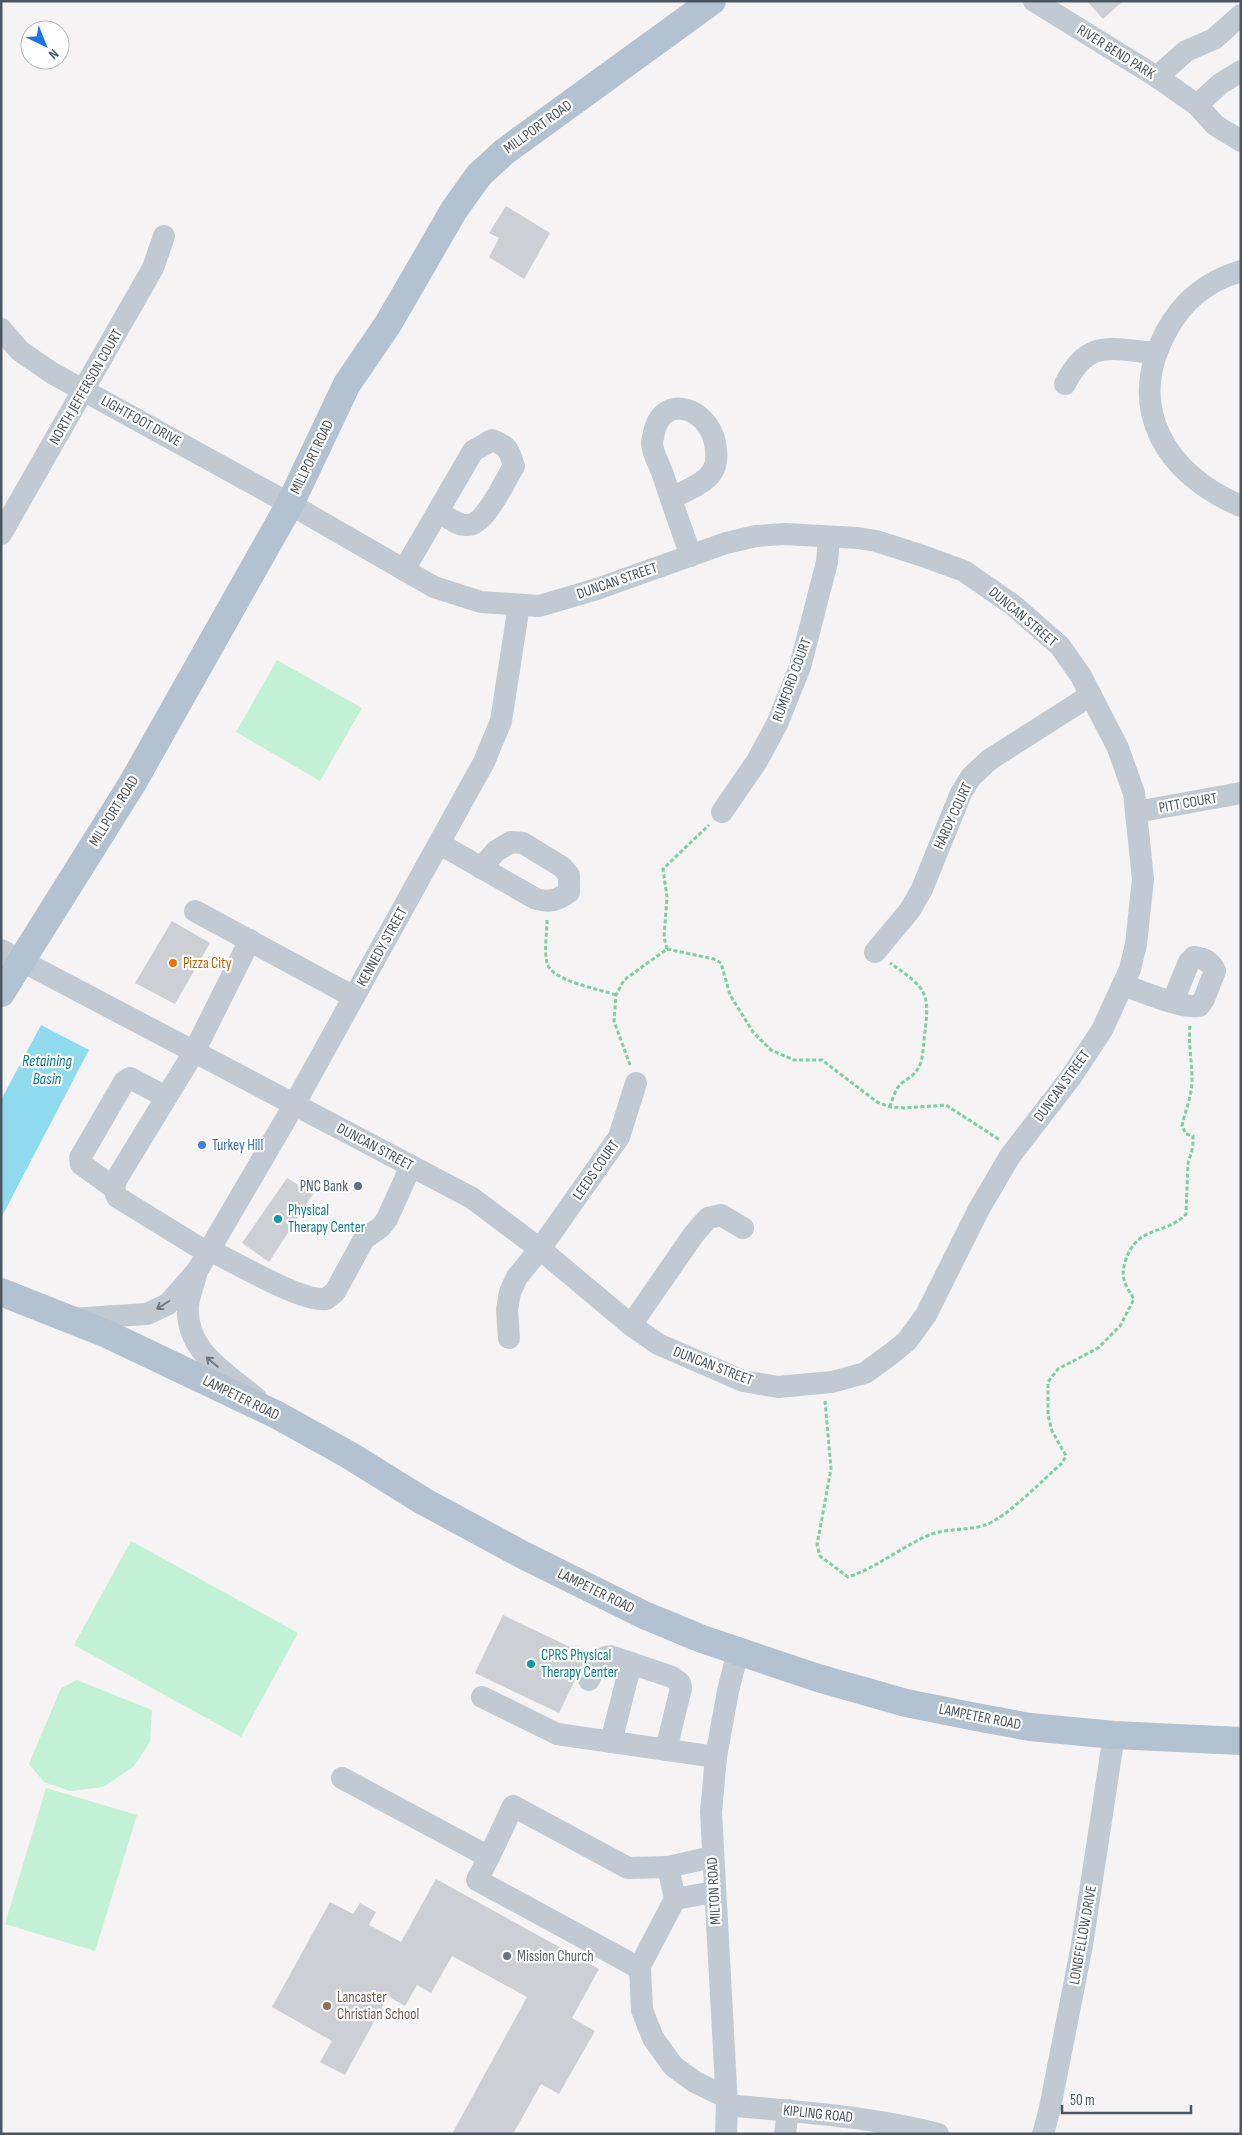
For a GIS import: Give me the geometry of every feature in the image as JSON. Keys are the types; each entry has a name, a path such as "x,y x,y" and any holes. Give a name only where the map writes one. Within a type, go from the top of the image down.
{"main road":[{"name":"MILLPORT ROAD","path":"1,993 11,955 132,784 290,504 347,384 388,324 454,210 479,175 504,152 712,1"},
{"name":"LAMPETER ROAD","path":"1,1292 107,1334 277,1415 522,1555 644,1615 738,1651 818,1678 906,1703 1030,1727 1114,1735 1241,1741"}],"street":[{"name":"RIVER BEND PARK","path":"1034,1 1157,77 1197,105 1215,124 1241,142"},
{"path":"1157,77 1186,51 1214,39 1241,15"},
{"path":"1197,105 1220,84 1241,71"},
{"name":"RIVER BEND PARK","path":"1197,105 1217,110 1241,124"},
{"path":"1241,142 1239,149 1241,156"},
{"name":"NORTH JEFFERSON COURT","path":"1,534 153,268 164,236"},
{"path":"1241,271 1209,283 1185,305 1171,322 1155,353 1150,386 1151,412 1164,445 1173,458 1196,480 1216,494 1241,506"},
{"name":"LIGHTFOOT DRIVE","path":"1,329 20,351 31,360 290,504"},
{"path":"1066,384 1072,371 1085,355 1103,349 1155,353"},
{"path":"671,498 691,556"},
{"name":"DUNCAN STREET","path":"11,955 472,1198 540,1249 631,1325 658,1344 743,1381 778,1387 820,1384 864,1373 907,1341 926,1315 979,1209 1015,1149 1071,1077 1102,1030 1130,968 1136,944 1143,879 1134,793 1118,748 1081,676 1060,646 1013,605 964,571 876,541 785,534 756,536 726,543 569,598 540,606 520,605 481,602 434,587 290,504"},
{"path":"404,570 438,512"},
{"name":"RUMFORD COURT","path":"722,812 757,761 776,724 800,667 828,562 829,536"},
{"name":"KENNEDY STREET","path":"70,1319 147,1314 168,1304 205,1258 294,1105 484,762 501,721 520,605"},
{"name":"HARDY COURT","path":"875,952 910,910 922,889 961,793 972,777 989,760 1091,695"},
{"name":"PITT COURT","path":"1136,812 1241,793"},
{"path":"440,844 481,868 536,899 547,902 560,898 569,892 569,875 562,867 523,842 511,842 496,851 481,868"},
{"path":"195,911 354,997"},
{"path":"250,940 194,1052 116,1180 114,1188 117,1197 205,1258 313,1298 326,1299 335,1292 364,1239 381,1227 387,1219 411,1166"},
{"path":"1123,985 1182,1004"},
{"path":"114,1188 85,1168 81,1164 80,1158 124,1082 130,1078 166,1097"},
{"name":"LEEDS COURT","path":"510,1338 507,1310 510,1292 517,1277 540,1249 619,1137 636,1083"},
{"path":"631,1325 694,1234 708,1218 721,1215 743,1228"},
{"name":"KENNEDY STREET","path":"205,1258 188,1303 189,1326 194,1341 206,1356 277,1415"},
{"name":"MILTON ROAD","path":"726,2134 726,2101 710,1812 716,1757 728,1691 738,1651"},
{"path":"589,1680 598,1663 606,1656 672,1677 680,1683 681,1688 666,1750"},
{"path":"611,1742 631,1663"},
{"path":"482,1697 557,1734 716,1757"},
{"name":"LONGFELLOW DRIVE","path":"1043,2134 1050,2108 1082,1944 1114,1735"},
{"path":"342,1778 489,1856"},
{"path":"640,1967 477,1880 513,1806 628,1868 668,1867 712,1857"},
{"path":"668,1867 675,1899 640,1967 642,2010 653,2038 673,2066 726,2101"},
{"path":"675,1899 714,1892"},
{"name":"KIPLING ROAD","path":"726,2101 898,2124 938,2134"},
{"path":"785,2134 788,2110"}],"path":[{"path":"667,949 664,937 667,897 663,869 722,812"},
{"path":"547,902 547,963 551,970 567,980 616,995"},
{"path":"636,1083 614,1021 616,995 624,980 667,949 714,959 720,963 730,995 753,1032 771,1050 794,1060 822,1060 876,1102 890,1107 905,1108 946,1105 1015,1149"},
{"path":"875,952 916,980 922,988 926,1000 927,1015 921,1063 916,1072 898,1086 890,1107"},
{"path":"820,1384 826,1406 831,1469 817,1545 820,1556 848,1577 867,1571 928,1535 944,1530 984,1526 998,1520 1062,1463 1066,1456 1052,1431 1048,1415 1048,1382 1058,1370 1098,1348 1120,1326 1134,1299 1124,1282 1122,1272 1130,1247 1138,1239 1180,1220 1186,1214 1188,1163 1193,1136 1186,1134 1182,1126 1191,1093 1192,1079 1182,1004"}],"green space":[{"path":"277,660 362,708 320,781 236,732"},
{"path":"131,1541 298,1633 241,1737 74,1645"},
{"path":"77,1680 152,1710 150,1742 133,1767 103,1787 70,1791 44,1782 29,1764 61,1688"},
{"path":"46,1788 137,1815 95,1951 5,1924"}],"water":[{"name":"Retaining Basin","path":"41,1025 89,1050 1,1218 1,1100"}],"building":[{"path":"1087,1 1123,1 1103,19"},
{"path":"506,206 550,233 524,279 489,257 499,238 489,233"},
{"name":"Pizza City","path":"172,921 210,943 175,1004 135,983"},
{"name":"Physical Therapy Center","path":"287,1178 313,1194 269,1262 242,1243"},
{"name":"CPRS Physical Therapy Center","path":"503,1615 587,1655 559,1713 475,1673"},
{"name":"Lancaster Christian School","path":"436,1879 599,1969 572,2018 595,2031 559,2094 541,2084 513,2134 452,2134 527,1997 452,1956 431,1993 417,1985 405,2006 388,1996 345,2075 320,2062 332,2041 272,2007 330,1902 353,1914 360,1903 376,1912 369,1925 401,1942"}],"place":[{"name":"Pizza City","path":"173,963"},
{"name":"Turkey Hill","path":"202,1145"},
{"name":"PNC Bank","path":"358,1186"},
{"name":"Physical Therapy Center","path":"278,1219"},
{"name":"CPRS Physical Therapy Center","path":"531,1664"},
{"name":"Mission Church","path":"507,1956"},
{"name":"Lancaster Christian School","path":"327,2006"}]}
